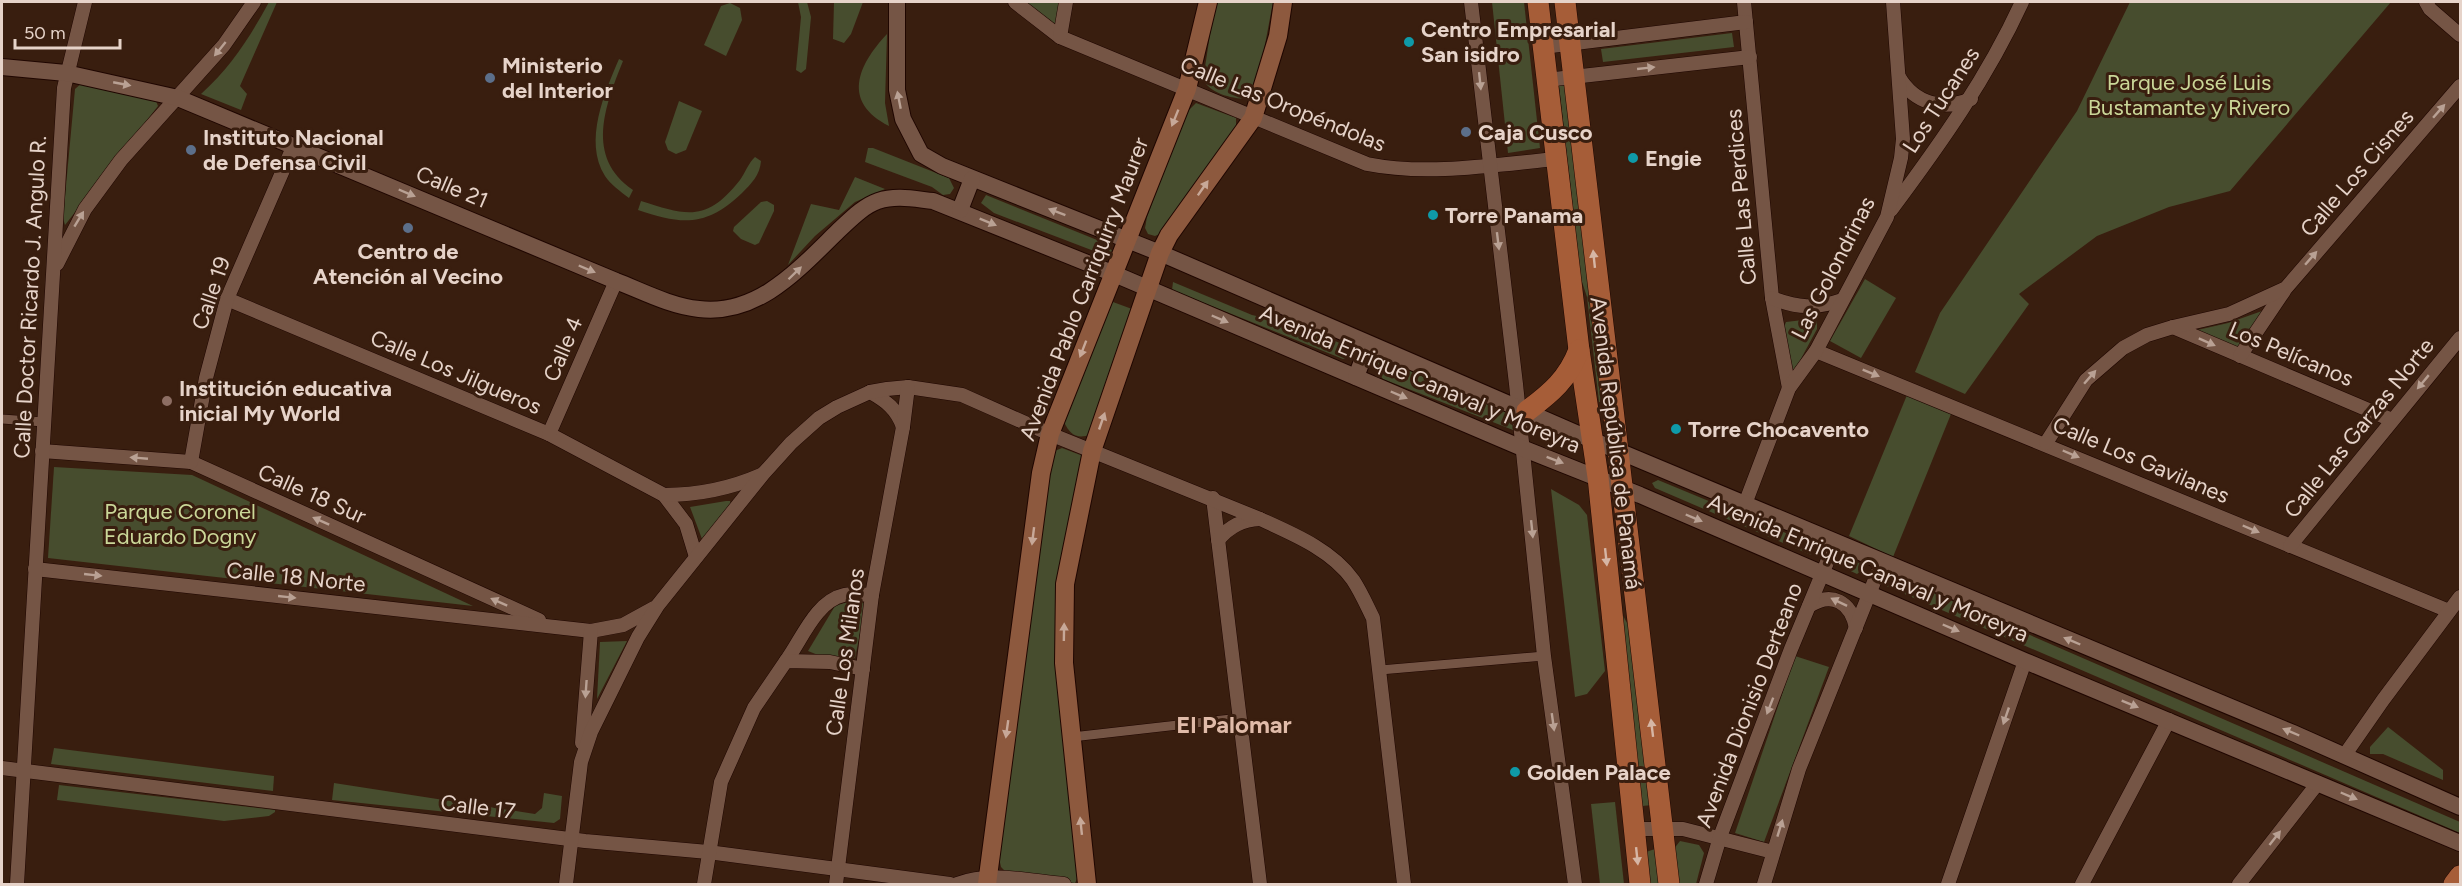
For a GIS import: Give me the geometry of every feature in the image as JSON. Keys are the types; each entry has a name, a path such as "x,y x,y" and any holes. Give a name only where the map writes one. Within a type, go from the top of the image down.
{"main road":[{"name":"Avenida Pablo Carriquirry Maurer","path":"987,881 1041,473 1050,434 1187,89 1208,2"},
{"path":"1087,885 1064,663 1065,584 1092,451 1160,253 1169,235 1253,118 1278,36 1283,2"},
{"name":"Avenida República de Panamá","path":"1538,2 1579,350 1598,477 1640,885"},
{"name":"Avenida República de Panamá","path":"1565,2 1664,827 1669,885"},
{"path":"1522,409 1559,386 1571,369 1579,350"},
{"path":"2454,885 2460,876"}],"street":[{"name":"Calle Doctor Ricardo J. Angulo R.","path":"17,885 22,771 66,74 85,2"},
{"path":"53,271 73,229 115,168 224,45 254,2"},
{"name":"Avenida Enrique Canaval y Moreyra","path":"897,2 897,90 903,119 921,154 972,179 1160,253 1368,345 2460,807"},
{"name":"Calle Las Oropéndolas","path":"1020,2 1060,37 1367,164 1394,169 1489,166 1556,159"},
{"path":"1060,37 1066,2"},
{"path":"1471,2 1489,166 1522,409 1522,448 1544,656 1575,885"},
{"name":"Calle Las Perdices","path":"1744,2 1772,298 1789,388"},
{"name":"Las Golondrinas","path":"1745,504 1789,388 1816,351 1887,217 1902,148 1893,2"},
{"name":"Los Tucanes","path":"1887,217 1971,99 1995,59 2022,2"},
{"path":"2426,2 2430,9 2460,35"},
{"path":"1543,47 1746,22"},
{"path":"1546,80 1750,57"},
{"name":"Calle 21","path":"2,67 66,74 178,98 665,300 698,309 720,309 746,304"},
{"path":"1898,75 1913,94 1935,105 1960,104 1971,99"},
{"name":"Calle Los Cisnes","path":"2240,356 2286,288 2460,86"},
{"name":"Calle 19","path":"191,462 206,378 227,299 294,145"},
{"path":"960,210 972,179"},
{"name":"Avenida Enrique Canaval y Moreyra","path":"746,304 787,280 847,222 876,202 907,198 933,201 1148,288 1522,448 1622,487 2460,843"},
{"name":"Calle 4","path":"549,434 616,281"},
{"name":"Calle Los Cisnes","path":"2046,443 2086,380 2103,363 2147,335 2229,314 2286,288"},
{"path":"1772,298 1789,305 1807,308 1825,306 1842,300"},
{"name":"Calle Los Jilgueros","path":"227,299 549,434 664,495 686,524 696,557"},
{"name":"Los Pelícanos","path":"2173,327 2392,420"},
{"name":"Calle Las Garzas Norte","path":"2290,546 2460,338"},
{"path":"1356,377 1368,345"},
{"name":"Calle Los Gavilanes","path":"1816,351 2046,443 2449,611"},
{"path":"581,762 604,704 658,605 791,442 819,418 870,392 908,387 962,395 1050,434 1213,498 1290,532 1336,561 1354,581 1373,618 1404,885"},
{"name":"Calle Los Milanos","path":"837,878 872,595 903,427 908,387"},
{"path":"870,392 889,403 900,417 903,427"},
{"path":"2,418 44,422"},
{"name":"Calle 18 Sur","path":"42,451 191,462 552,626"},
{"name":"Calle Los Jilgueros","path":"664,495 694,495 734,487 763,474"},
{"path":"1213,498 1260,885"},
{"path":"1218,540 1227,529 1236,524 1246,520 1260,519"},
{"name":"Avenida Dionisio Derteano","path":"1706,885 1720,837 1835,543"},
{"path":"1764,885 1799,769 1882,562"},
{"name":"Calle 18 Norte","path":"35,569 591,631 623,625 658,605"},
{"path":"704,885 722,782 734,748 754,708 815,617 831,599 846,594 872,595"},
{"path":"2344,756 2460,597"},
{"path":"1809,606 1818,599 1840,600 1849,607 1856,628"},
{"path":"566,885 581,762 591,631"},
{"path":"1380,670 1544,656"},
{"path":"1948,885 2025,660"},
{"path":"786,661 830,662 863,669"},
{"path":"1072,737 1240,718"},
{"path":"2082,885 2169,720"},
{"name":"Calle 17","path":"2,768 571,840 708,852 837,878 950,885"},
{"path":"2239,885 2318,783"},
{"path":"1635,829 1664,827 1720,837 1773,852"},
{"path":"957,885 970,880 987,881 1004,877 1064,885"}],"green space":[{"path":"269,2 277,2 240,86 247,94 241,110 201,94 222,73 239,51"},
{"path":"798,2 807,2 811,17 806,69 801,73 796,70 801,17"},
{"path":"834,2 863,2 851,34 844,43 833,39"},
{"path":"1018,2 1061,2 1056,28"},
{"path":"1215,2 1273,2 1261,66 1250,99 1218,93 1203,80"},
{"path":"1492,2 1524,2 1540,148 1508,153"},
{"name":"Parque José Luis Bustamante y Rivero","path":"2130,2 2391,2 2230,191 2169,207 2097,236 2019,294 2029,304 1965,394 1915,372 1940,313 2077,111"},
{"path":"730,3 740,8 742,20 726,56 704,45 721,6"},
{"path":"1732,33 1734,47 1603,62 1601,49"},
{"path":"887,34 885,103 889,126 874,116 865,106 860,95 859,83 868,58"},
{"path":"619,59 623,61 606,113 603,130 604,147 609,162 618,177 633,190 629,198 605,176 596,148 598,117"},
{"path":"83,82 156,101 158,106 65,225 63,218 75,89"},
{"path":"1559,85 1567,85 1602,402 1599,402 1587,297 1581,279"},
{"path":"679,101 702,111 686,150 676,154 668,150 665,142"},
{"path":"1196,103 1236,118 1236,127 1162,233 1155,236 1148,234 1145,228 1147,217 1186,113"},
{"path":"868,148 949,178 954,188 950,194 943,195 932,187 865,162"},
{"path":"755,157 761,161 754,179 742,193 717,212 693,220 681,220 638,210 641,201 684,212 707,209 728,194"},
{"path":"855,177 885,189 855,202 815,236 788,265 811,204 839,210"},
{"path":"986,195 1107,244 1112,251 1107,256 994,213 981,203"},
{"path":"767,201 774,205 774,211 759,243 755,245 741,239 733,231 734,227 761,202"},
{"path":"1865,279 1896,298 1861,358 1830,341"},
{"path":"1173,282 1252,315 1300,326 1349,347 1347,358 1343,359 1172,290"},
{"path":"1113,302 1132,309 1091,434 1078,436 1069,430 1064,422 1109,307"},
{"path":"2262,311 2240,351 2193,331 2228,323"},
{"path":"1811,319 1817,321 1817,329 1796,368 1791,371 1784,327 1786,322"},
{"path":"1383,359 1512,413 1513,430 1383,379 1379,374 1377,362"},
{"path":"1907,395 1951,414 1893,557 1849,536"},
{"path":"1062,448 1083,456 1059,577 1079,875 1075,883 1006,872 1001,867 999,858 1003,803 1019,711 1028,617 1052,452"},
{"name":"Parque Coronel Eduardo Dogny","path":"54,467 192,475 473,606 48,558"},
{"path":"1658,480 1815,545 1811,555 1655,488 1652,483"},
{"path":"1551,489 1579,505 1587,515 1605,671 1587,694 1575,697"},
{"path":"730,501 731,505 706,538 702,539 690,507"},
{"path":"1843,556 1863,565 1861,571 1857,574 1838,565 1837,560"},
{"path":"1892,575 2460,822 2460,833 1886,586 1884,576"},
{"path":"851,601 866,603 855,658 833,661 808,651 835,606"},
{"path":"1620,610 1634,636 1653,805 1642,806"},
{"path":"627,641 597,699 600,642"},
{"path":"1795,656 1829,667 1764,842 1735,833"},
{"path":"2388,727 2443,770 2443,780 2383,754 2370,754 2370,747"},
{"path":"54,748 274,776 273,791 51,764"},
{"path":"334,783 535,814 542,808 544,793 562,796 560,819 554,823 332,800"},
{"path":"59,785 275,810 275,812 269,816 224,821 57,800"},
{"path":"1615,802 1624,884 1600,884 1591,804"},
{"path":"1680,841 1699,845 1704,853 1696,884 1677,884 1673,850"},
{"path":"1655,849 1659,884 1650,884 1646,852"}],"place":[{"name":"Centro Empresarial San isidro","path":"1409,42"},
{"name":"Ministerio del Interior","path":"490,78"},
{"name":"Caja Cusco","path":"1466,132"},
{"name":"Instituto Nacional de Defensa Civil","path":"191,150"},
{"name":"Engie","path":"1633,158"},
{"name":"Torre Panama","path":"1433,215"},
{"name":"Centro de Atención al Vecino","path":"408,228"},
{"name":"Institución educativa inicial My World","path":"167,401"},
{"name":"Torre Chocavento","path":"1676,429"},
{"name":"Golden Palace","path":"1515,772"}],"district":[{"name":"El Palomar","path":"1234,724"}]}
